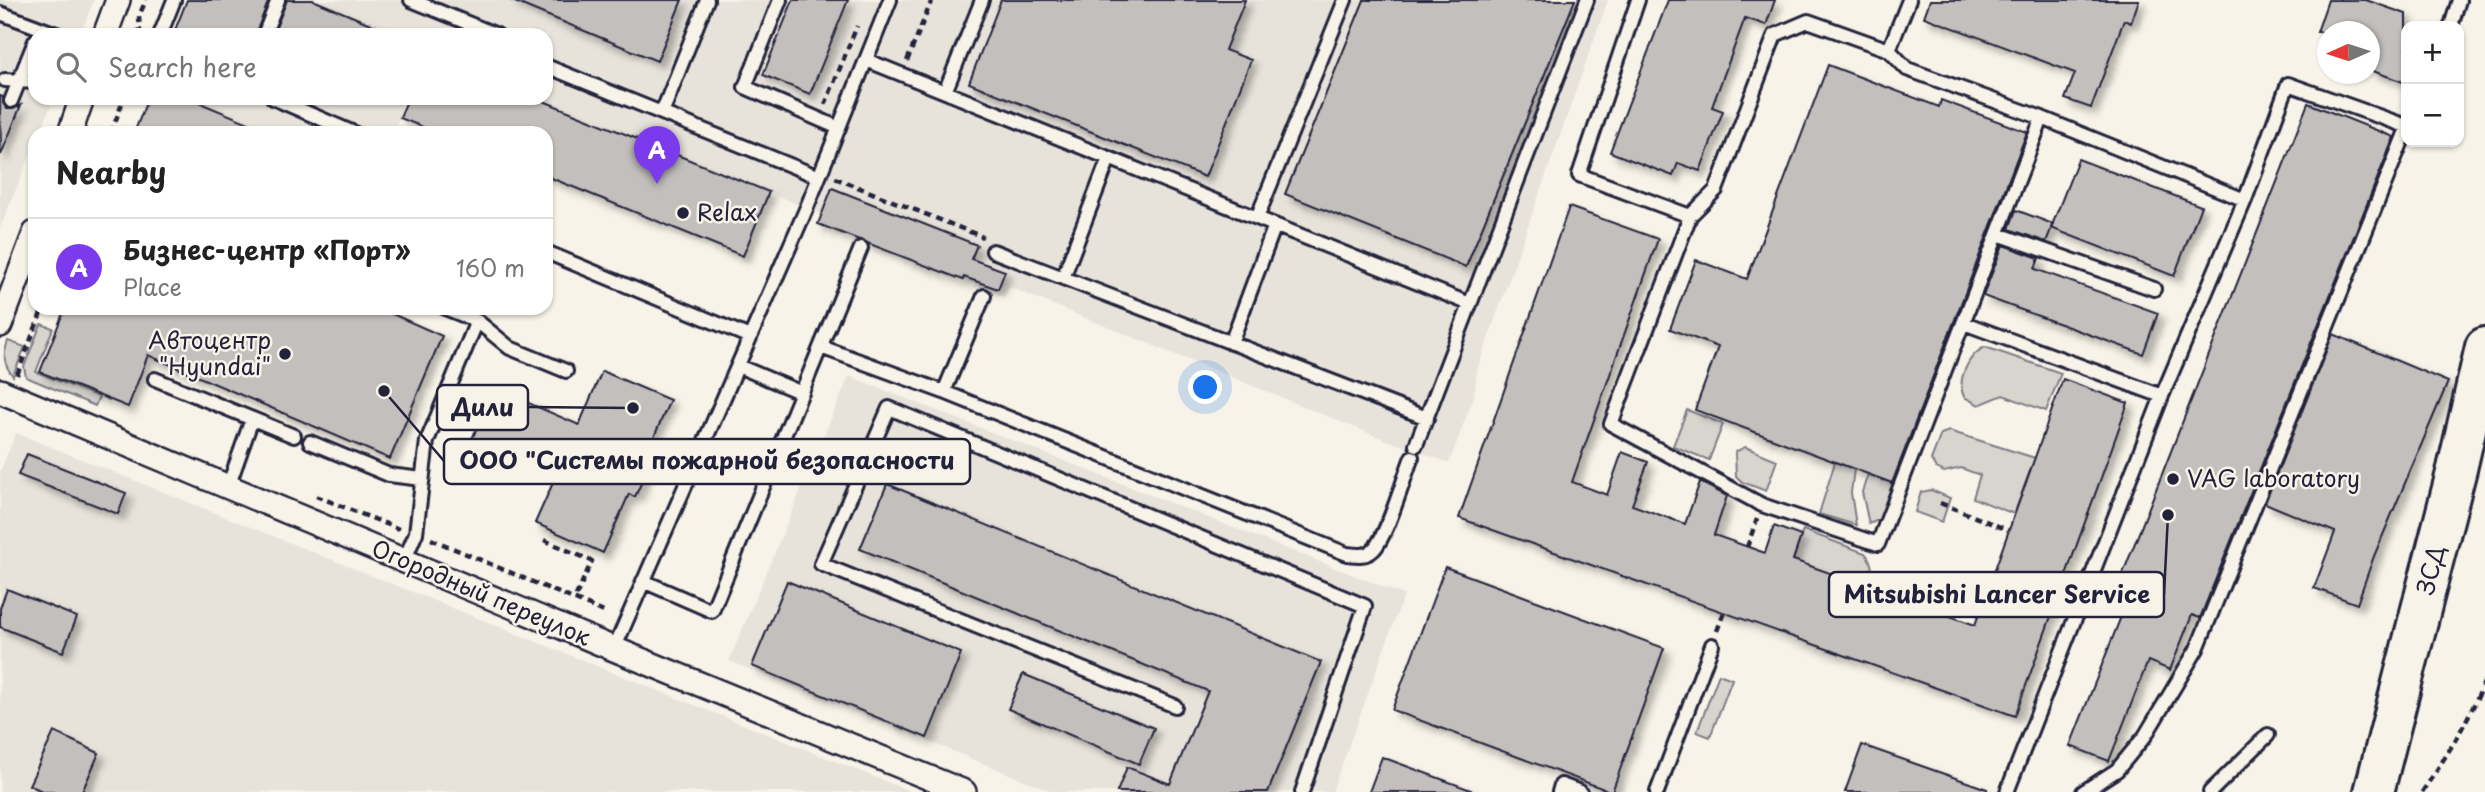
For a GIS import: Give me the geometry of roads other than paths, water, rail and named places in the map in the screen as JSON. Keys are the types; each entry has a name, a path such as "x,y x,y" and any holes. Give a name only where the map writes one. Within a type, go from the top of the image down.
{"highway":[{"name":"ЗСД","path":"2374,792 2457,469 2485,347"}],"street":[{"path":"108,28 118,0"},
{"path":"72,126 78,105"},
{"path":"0,325 28,251"},
{"name":"Огородный переулок","path":"5,393 614,649 964,792"}],"lane":[{"path":"163,28 174,0"},
{"path":"267,28 278,0"},
{"path":"411,0 480,28"},
{"path":"662,113 707,0"},
{"path":"780,0 745,87 839,128"},
{"path":"614,649 820,175 890,0"},
{"path":"945,92 982,0"},
{"path":"1257,218 1345,0"},
{"path":"821,346 944,392 1347,554 1361,556 1373,550 1382,537 1587,0"},
{"path":"1638,0 1579,175 1690,216"},
{"path":"1889,50 1909,0"},
{"path":"2453,21 2459,0"},
{"path":"0,13 31,28"},
{"path":"2042,118 1878,544 1762,505 1611,424 1690,216 1716,190 1775,35 1808,22 1889,50 1907,69 2042,118 2245,200"},
{"path":"11,101 28,58"},
{"path":"866,61 1470,304"},
{"path":"553,69 820,175"},
{"path":"5,80 28,81"},
{"path":"2010,791 2162,396 2245,200 2288,84 2401,123"},
{"path":"289,105 339,126"},
{"path":"2084,792 2117,770 2145,736 2197,649 2401,143"},
{"path":"1063,278 1109,158"},
{"path":"1231,343 1275,225"},
{"path":"1998,233 2154,289"},
{"path":"643,581 712,611 861,248"},
{"path":"993,251 1427,418"},
{"path":"553,255 750,337"},
{"path":"944,392 984,296"},
{"path":"462,315 477,321 510,348 566,372"},
{"path":"404,561 416,533 427,441 477,321"},
{"path":"1964,323 2162,396"},
{"path":"738,366 802,393"},
{"path":"155,379 294,436"},
{"path":"1175,706 821,564 889,408 1365,606 1302,792"},
{"path":"228,486 252,419"},
{"path":"310,442 389,475 422,479"},
{"path":"1657,792 1712,645"},
{"path":"2210,792 2268,736"},
{"path":"1559,792 1561,785 1580,792"}],"place":[{"name":"Бизнес-центр «Порт»","path":"657,184"},
{"name":"Relax","path":"683,213"},
{"name":"Автоцентр \"Hyundai\"","path":"285,354"},
{"name":"ООО \"Системы пожарной безопасности","path":"384,391"},
{"name":"Дили","path":"633,408"},
{"name":"VAG laboratory","path":"2173,479"},
{"name":"Mitsubishi Lancer Service","path":"2168,515"}]}
